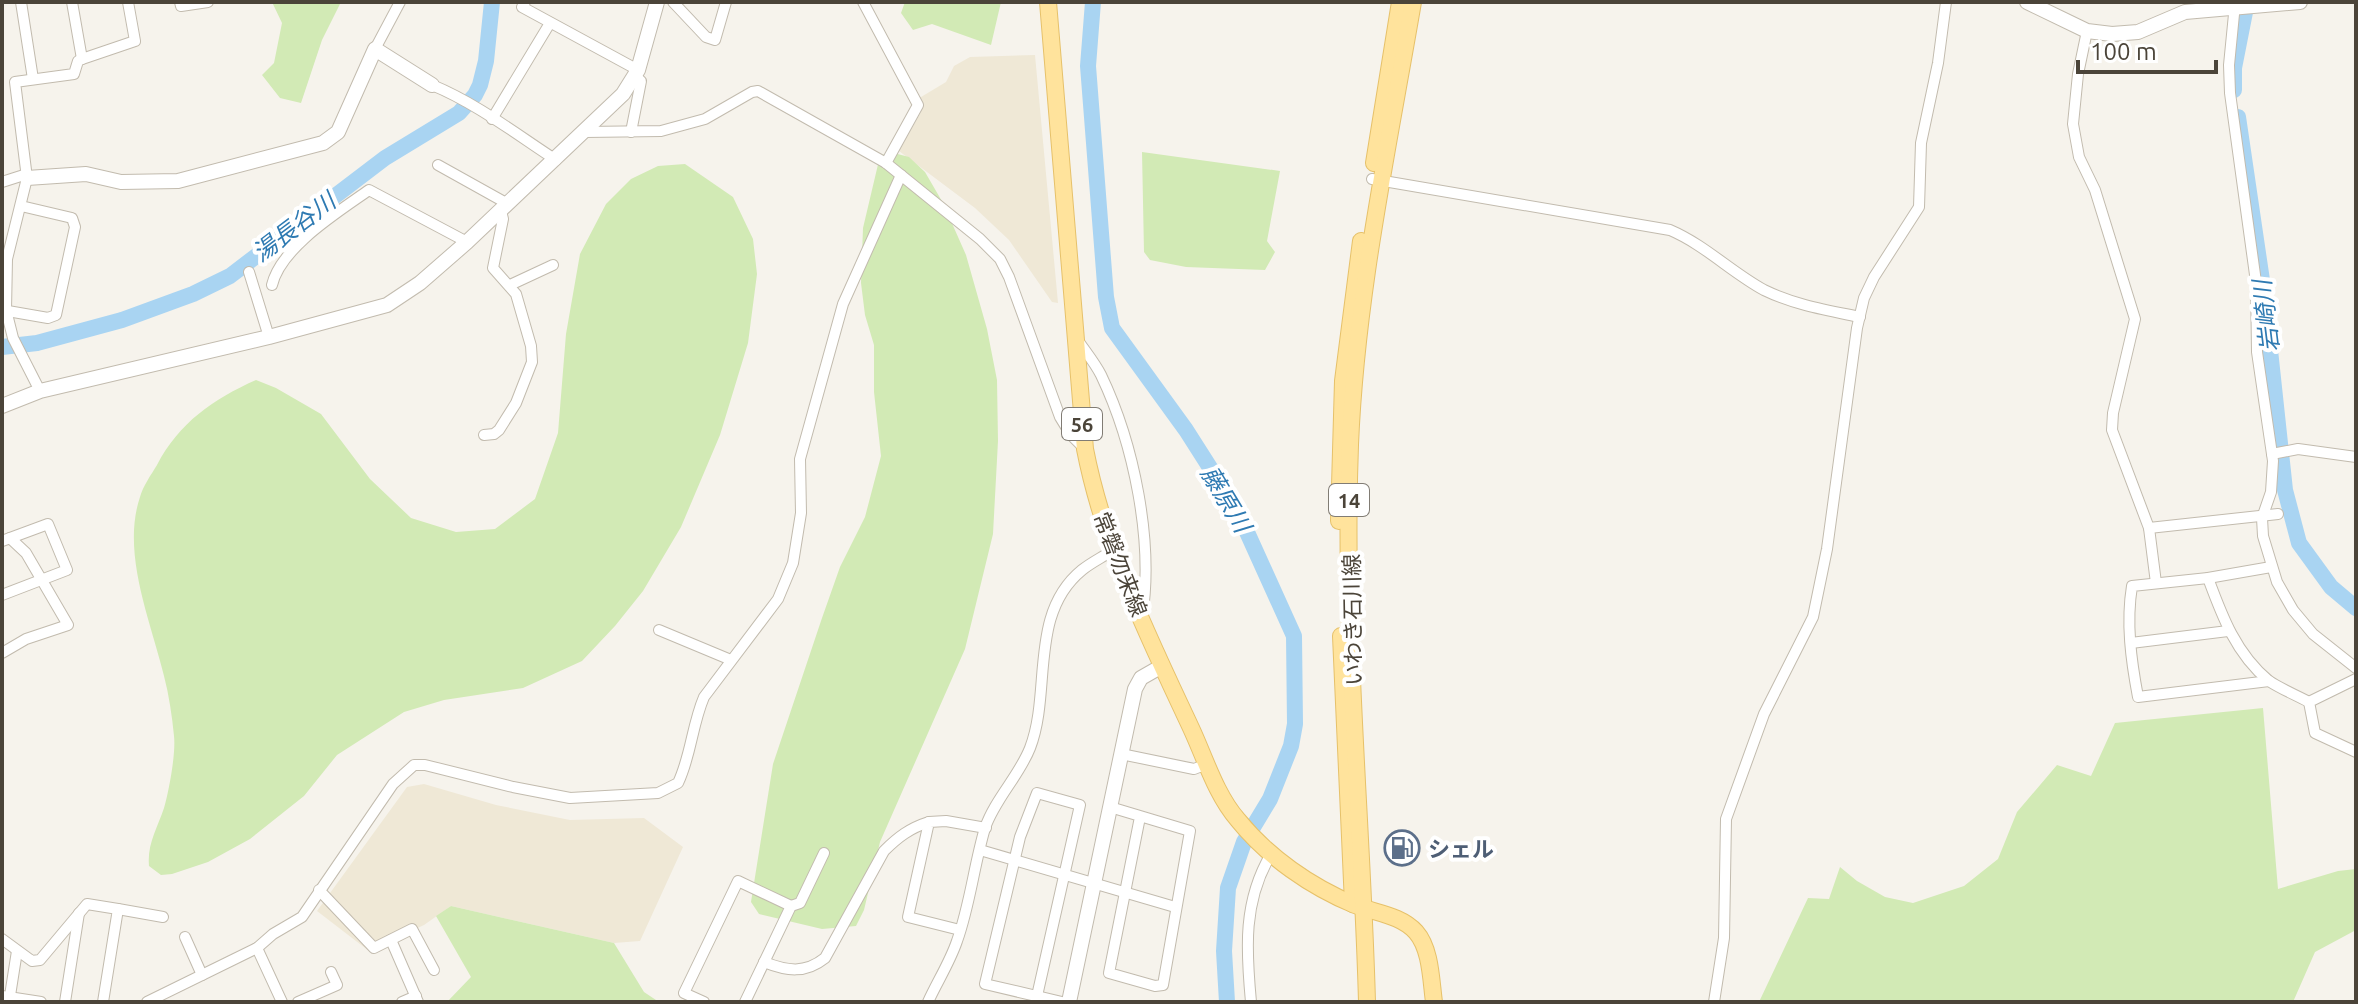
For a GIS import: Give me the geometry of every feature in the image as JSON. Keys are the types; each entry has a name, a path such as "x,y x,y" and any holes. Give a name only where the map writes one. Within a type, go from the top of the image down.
{"main road":[{"name":"常磐勿来線","path":"1048,2 1085,449 1099,512 1113,550 1162,666 1235,817 1269,852 1298,874 1358,906 1400,920 1418,934 1427,961 1434,1002"},
{"name":"いわき石川線","path":"1356,1002 1358,906 1349,487 1357,352 1400,2"},
{"name":"いわき石川線","path":"1377,180 1413,2"},
{"name":"いわき石川線","path":"1358,906 1367,1002"}],"street":[{"path":"21,2 33,79"},
{"path":"72,2 82,59"},
{"path":"40,391 19,353 4,310 7,259 27,176 15,82 74,74 78,61 135,41 128,2"},
{"path":"180,2 181,6 208,2"},
{"path":"2,182 27,176 86,174 121,182 178,181 323,143 338,132 400,2"},
{"path":"525,2 522,7 636,73 641,81 631,132"},
{"path":"2,406 40,391 269,337 387,305 420,283 467,242 623,94 636,73 657,2"},
{"path":"673,2 706,37 715,40 726,2"},
{"path":"863,2 918,105 886,163"},
{"path":"1714,1002 1724,938 1726,819 1764,714 1813,617 1827,549 1864,298 1919,207 1921,143 1938,63 1946,2"},
{"path":"2027,2 2087,31 2112,34 2138,32 2185,12 2300,2"},
{"path":"2236,7 2229,65 2230,93 2256,282 2257,352 2274,473 2262,518 2263,536 2271,567 2293,610 2313,634 2356,668"},
{"path":"492,119 550,23"},
{"path":"2087,31 2078,74 2073,124 2079,157 2095,190 2135,319 2113,413 2112,430 2149,528 2156,583"},
{"path":"375,49 432,85 462,97 476,110 556,160"},
{"path":"585,132 661,131 705,119 758,91 886,163 980,239 1000,259 1060,417 1071,435 1085,449"},
{"path":"438,165 505,208"},
{"path":"147,1002 257,948 273,934 302,917 393,784 407,770 420,764 570,798 658,793 678,783 704,697 787,583 801,513 800,459 843,304 901,175"},
{"path":"1377,180 1670,230 1689,238 1761,288 1794,304 1860,317"},
{"path":"272,285 275,272 286,257 334,214 369,190 467,242"},
{"path":"4,310 48,318 56,315 75,227 72,218 21,206"},
{"path":"484,435 499,430 516,403 532,362 522,309 510,285 493,268 505,208"},
{"path":"510,285 553,265"},
{"path":"249,272 269,337"},
{"path":"1074,334 1101,374 1132,465 1143,534 1146,593 1142,619"},
{"path":"2272,454 2298,449 2356,457"},
{"path":"2149,528 2278,514"},
{"path":"2,595 67,570 48,524 6,540"},
{"path":"2,653 26,639 68,625 26,553 6,540"},
{"path":"928,1002 960,930 986,828 1029,750 1038,719 1042,659 1054,610 1068,585 1082,570 1113,550"},
{"path":"2269,681 2138,697 2128,607 2132,586 2271,567"},
{"path":"2208,578 2228,631 2244,654 2269,681 2309,702"},
{"path":"659,630 731,660"},
{"path":"2131,643 2228,631"},
{"path":"1069,1002 1137,683 1162,666"},
{"path":"2309,702 2356,679"},
{"path":"2309,702 2315,733 2356,752"},
{"path":"1121,754 1194,769 1207,764"},
{"path":"1037,996 1080,805 1037,793 1014,861 985,984 1062,1002"},
{"path":"1110,807 1190,831 1163,985 1109,973 1140,817"},
{"path":"764,962 779,968 803,971 825,958 884,851 905,832 929,822 946,821 986,828"},
{"path":"929,822 908,917 960,930"},
{"path":"980,850 1175,907"},
{"path":"1251,1002 1246,949 1249,916 1258,878 1269,852"},
{"path":"704,1002 684,993 738,881 791,906 800,903 824,853"},
{"path":"319,890 374,948 412,929 434,970"},
{"path":"2,939 32,961 40,960 87,904 163,917"},
{"path":"745,1002 791,906"},
{"path":"103,1002 118,909"},
{"path":"65,1002 80,913"},
{"path":"185,937 202,975"},
{"path":"391,940 417,999 402,1002"},
{"path":"257,948 282,1002"},
{"path":"17,951 7,998 41,1002"},
{"path":"298,1002 337,985 331,972"}],"shaded area":[{"path":"1035,55 1058,303 1052,302 1009,240 975,208 899,151 921,112 916,100 946,82 954,66 970,57"},
{"path":"424,784 496,805 570,820 644,818 683,847 640,941 614,943 451,906 424,925 369,951 317,911 407,787"}],"green space":[{"path":"272,2 341,2 322,40 301,103 280,98 262,75 274,63 282,23"},
{"path":"905,2 1001,2 991,45 932,24 913,30 901,13"},
{"path":"890,152 909,157 925,172 943,203 966,255 987,329 997,380 998,441 993,534 965,649 880,842 864,910 856,926 822,929 759,914 751,902 773,764 840,567 865,517 881,456 874,392 874,345 865,315 861,283 863,228 880,156"},
{"path":"1142,152 1280,171 1267,241 1275,252 1265,270 1186,267 1150,260 1144,252"},
{"path":"685,164 733,197 753,239 757,274 748,343 720,435 681,527 643,591 582,661 523,688 444,700 404,712 337,755 304,796 250,839 208,862 172,874 161,875 149,866 151,844 168,792 174,743 167,691 140,587 134,541 140,497 166,450 199,414 225,395 256,380 321,414 370,479 411,518 456,532 495,529 535,499 558,433 566,334 580,254 606,204 631,179 658,166"},
{"path":"2263,708 2278,889 2338,871 2356,869 2356,930 2315,952 2293,1002 1759,1002 1808,898 1829,899 1840,867 1885,897 1913,903 1964,886 1998,859 2017,812 2057,765 2091,776 2115,723"},
{"path":"451,906 614,943 644,992 659,1002 447,1002 471,977 436,916"}],"waterway":[{"name":"湯長谷川","path":"2,347 37,343 122,320 193,294 230,276 385,158 459,113 480,85 486,61 492,2"},
{"name":"藤原川","path":"1093,2 1088,66 1106,297 1112,328 1186,430 1237,510 1294,636 1295,724 1291,746 1270,799 1244,842 1228,888 1224,951 1227,1002"},
{"name":"岩崎川","path":"2234,90 2234,68 2247,2"},
{"name":"岩崎川","path":"2238,117 2264,294 2285,490 2299,543 2331,587 2356,608"}],"place":[{"name":"シェル","path":"1402,848"}]}
